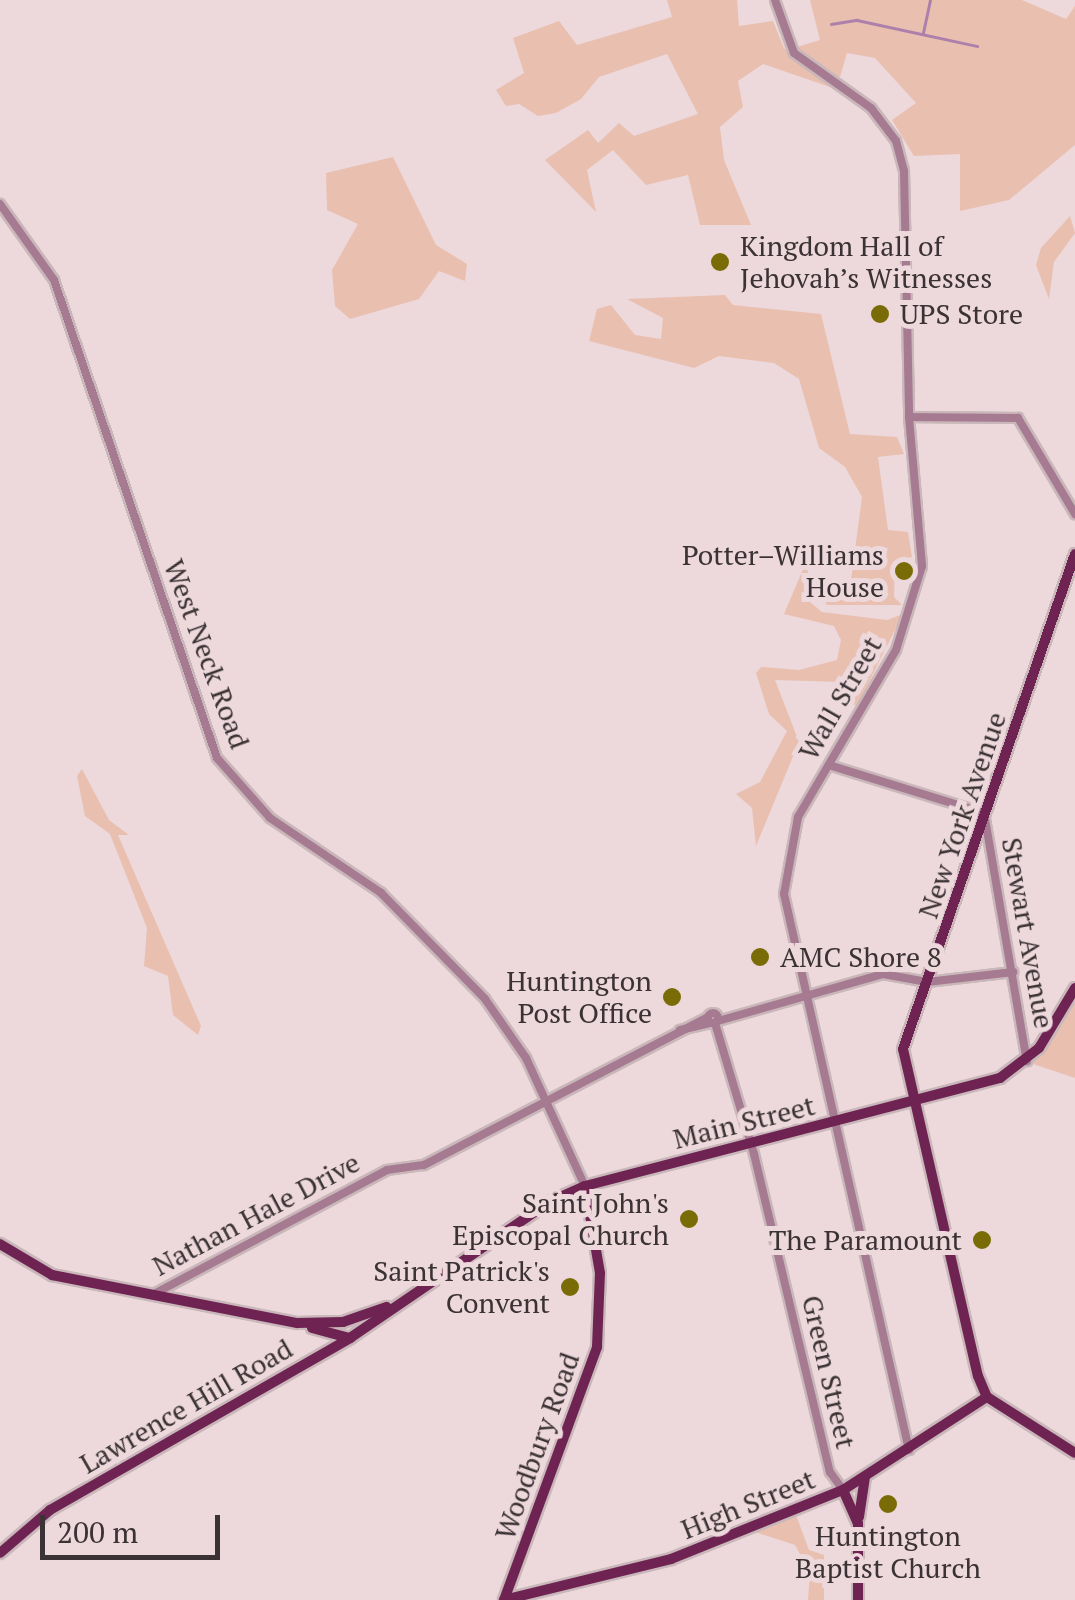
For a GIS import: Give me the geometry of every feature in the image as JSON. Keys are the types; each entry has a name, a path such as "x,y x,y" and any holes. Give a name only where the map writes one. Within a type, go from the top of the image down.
{"main road":[{"name":"New York Avenue","path":"987,1397 903,1049 1075,554"},
{"path":"1027,1061 1075,988"},
{"name":"Main Street","path":"0,1244 52,1276 297,1323 350,1338 523,1218 584,1186 990,1081 1027,1061"},
{"name":"Woodbury Road","path":"504,1600 597,1347 600,1272 584,1186"},
{"name":"Main Street","path":"297,1323 353,1320 409,1296"},
{"name":"Lawrence Hill Road","path":"0,1553 50,1510 350,1338"},
{"path":"987,1397 1075,1453"},
{"name":"High Street","path":"504,1600 671,1559 842,1490 987,1397"},
{"path":"858,1600 858,1523 865,1477"},
{"path":"842,1490 858,1523"}],"street":[{"name":"Wall Street","path":"775,0 794,53 865,102 896,141 904,176 902,227 909,418 921,570 896,650 798,817 786,860 784,894 909,1450"},
{"name":"West Neck Road","path":"0,204 54,280 217,758 270,818 337,858 445,954 501,1021 584,1186"},
{"path":"909,418 1018,418 1075,514"},
{"path":"829,765 984,813"},
{"name":"Stewart Avenue","path":"984,813 1027,1061"},
{"name":"Nathan Hale Drive","path":"152,1295 387,1170 424,1165 680,1030 883,974 928,982 1013,972"},
{"name":"Green Street","path":"713,1019 752,1144 830,1472 842,1490"}],"shaded area":[{"path":"667,0 737,0 739,26 773,21 784,48 830,87 763,64 738,81 743,107 720,127 724,160 751,225 700,225 688,175 646,185 613,150 587,170 596,212 545,160 588,130 598,143 619,123 634,136 698,114 667,54 599,77 581,99 556,113 538,116 519,104 506,106 496,90 524,73 513,38 559,21 577,45 672,17"},
{"path":"810,0 1022,0 1066,19 1075,6 1075,145 1009,200 960,211 960,154 914,156 892,120 916,103 875,58 847,53 840,77 814,66 797,47 820,40"},
{"path":"393,157 436,245 467,264 465,281 439,271 419,299 350,319 335,306 332,270 358,224 327,210 326,173"},
{"path":"1070,216 1075,233 1054,262 1049,299 1036,265 1041,248"},
{"path":"725,295 733,305 821,314 850,434 897,437 904,454 878,457 888,530 908,532 912,557 895,561 894,597 902,605 827,605 818,590 851,580 862,497 845,467 819,448 799,379 774,363 719,356 694,368 589,341 597,309 611,305 635,335 661,339 663,318 627,299"},
{"path":"807,560 810,602 822,612 887,620 903,614 857,706 846,701 842,682 775,680 799,742 756,846 752,808 736,794 760,782 787,731 769,714 756,673 761,667 799,670 837,660 841,640 834,626 784,614"},
{"path":"82,769 109,820 129,835 118,835 201,1026 198,1035 173,1015 168,976 144,966 147,928 110,834 85,816 77,776"},
{"path":"1075,1002 1075,1078 1030,1063"},
{"path":"796,1515 809,1550 824,1555 824,1600 808,1600 810,1572 795,1545 755,1532"}],"waterway":[{"path":"923,33 930,0"},
{"path":"831,24 857,20 977,46"}],"place":[{"name":"Kingdom Hall of Jehovah’s Witnesses","path":"720,262"},
{"name":"UPS Store","path":"880,314"},
{"name":"Potter–Williams House","path":"904,571"},
{"name":"AMC Shore 8","path":"760,957"},
{"name":"Huntington Post Office","path":"672,997"},
{"name":"Saint John's Episcopal Church","path":"689,1219"},
{"name":"The Paramount","path":"982,1240"},
{"name":"Saint Patrick's Convent","path":"570,1287"},
{"name":"Huntington Baptist Church","path":"888,1504"}]}
